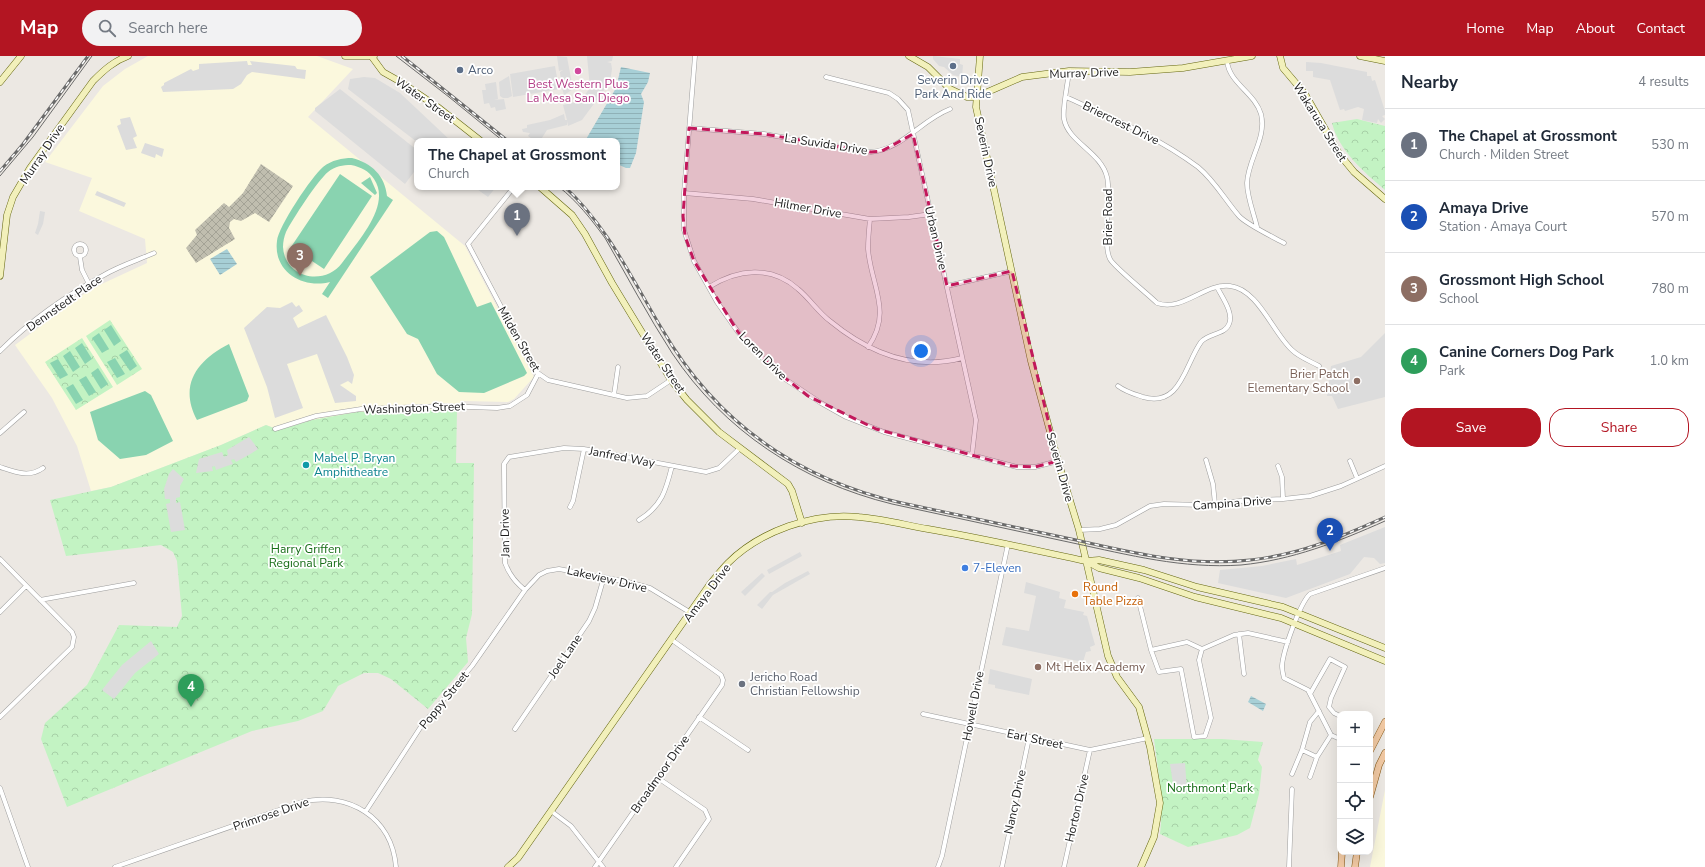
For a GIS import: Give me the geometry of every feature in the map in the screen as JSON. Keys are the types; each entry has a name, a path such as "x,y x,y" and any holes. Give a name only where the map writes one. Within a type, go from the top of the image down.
{"main road":[{"path":"0,82 21,56"},
{"name":"Murray Drive","path":"0,276 7,215 13,197 93,81 103,71 119,60 128,56"},
{"path":"345,56 374,57"},
{"path":"909,56 928,67 950,89 967,97 976,97"},
{"name":"Severin Drive","path":"980,56 976,107 1031,361 1058,461 1079,530 1108,656 1117,677 1140,707 1148,738 1160,803 1154,837 1141,867"},
{"name":"Murray Drive","path":"976,97 1022,77 1069,71 1130,72 1183,68 1252,56"},
{"name":"Wakarusa Street","path":"1280,56 1283,68 1305,94 1340,155 1354,172 1385,199"},
{"path":"1360,56 1385,61"},
{"name":"Water Street","path":"374,57 383,72 400,81 439,108 477,138"},
{"name":"Water Street","path":"543,190 572,215 585,234 612,283 671,380 714,427 739,448 788,484 792,491 802,523"},
{"name":"Amaya Drive","path":"508,867 518,858 710,584 738,555 768,536 802,523 830,517 860,517 1008,544 1086,561 1099,568 1139,578 1194,597 1282,618 1385,661"},
{"name":"Amaya Drive","path":"1086,561 1099,560 1144,570 1197,587 1284,607 1385,648"},
{"path":"1372,747 1385,722"},
{"path":"1373,786 1379,765 1385,753"},
{"path":"1341,867 1342,855"},
{"path":"1355,867 1357,855"}],"street":[{"name":"Loren Drive","path":"695,56 684,193 683,216 685,236 694,261 738,332 771,367 808,396 846,417 876,429 1023,468 1035,467 1058,461"},
{"path":"1227,61 1227,67 1233,77 1250,95 1260,114 1262,125 1247,184 1257,227"},
{"name":"Brier Road","path":"1069,71 1063,114 1067,128 1098,159 1107,177 1108,250 1111,261 1157,303 1165,306 1176,304 1217,287 1232,286 1246,292 1292,350 1319,366"},
{"name":"Urban Drive","path":"826,77 884,91 902,102 908,110 976,420 972,455"},
{"name":"Briercrest Drive","path":"1066,97 1148,135 1168,146 1197,166 1211,179 1240,218 1284,243"},
{"name":"La Suvida Drive","path":"689,128 764,134 871,152 882,151 913,134 941,112 950,109"},
{"name":"Milden Street","path":"512,190 468,244 538,374 548,380 627,398 643,397 653,393 671,380"},
{"name":"Hilmer Drive","path":"684,193 753,199 870,219 931,214"},
{"path":"868,347 879,326 881,312 868,249 870,219"},
{"name":"Dennstedt Place","path":"0,351 13,338 62,301 104,274 154,253"},
{"path":"80,257 82,270 89,284"},
{"path":"709,287 724,278 747,271 762,272 777,276 799,290 832,322 868,347 894,358 913,362 943,362 962,358"},
{"path":"947,286 1012,271"},
{"path":"1118,386 1126,392 1151,399 1163,398 1173,392 1202,340 1226,329 1229,324 1229,311 1217,287"},
{"path":"614,395 618,367"},
{"name":"Washington Street","path":"275,429 316,416 361,409 442,406 497,408 510,406 527,395 538,374"},
{"path":"0,433 24,412"},
{"name":"Janfred Way","path":"504,469 504,464 509,457 514,455 564,448 584,449 706,472 719,468 725,464 739,448"},
{"path":"570,507 573,501 584,449"},
{"path":"1206,460 1213,484 1215,504"},
{"path":"1350,461 1357,478"},
{"path":"639,520 650,513 664,494 672,466"},
{"path":"1278,466 1282,477 1283,499"},
{"name":"Campina Drive","path":"1079,530 1100,529 1116,525 1150,506 1164,504 1188,506 1283,499 1324,492 1385,466"},
{"path":"0,467 22,474 36,473 43,468"},
{"name":"Jan Drive","path":"504,469 505,564 518,584 525,590"},
{"name":"Howell Drive","path":"938,867 942,856 977,684 1008,544"},
{"path":"0,559 72,632 74,643 72,647 0,716"},
{"path":"1337,738 1330,735 1308,690 1284,678 1282,666 1288,642 1304,599 1310,594 1385,568"},
{"name":"Lakeview Drive","path":"525,590 539,575 551,570 562,569 650,588 691,613"},
{"name":"Joel Lane","path":"515,730 589,621 595,608 604,577"},
{"path":"40,600 134,583"},
{"path":"0,612 26,586"},
{"name":"Poppy Street","path":"366,811 422,725 485,650 525,590"},
{"path":"1138,598 1151,650 1159,672 1181,669 1194,737 1203,737 1210,718 1199,660 1202,649"},
{"path":"1151,650 1187,642 1202,649 1238,634 1252,633 1288,642"},
{"path":"1238,634 1244,674"},
{"name":"Broadmoor Drive","path":"595,867 722,685 723,680 721,675 672,640"},
{"path":"1310,694 1330,660 1345,667 1330,698 1329,706 1337,714"},
{"path":"1292,774 1302,750 1310,722 1319,711"},
{"name":"Earl Street","path":"923,714 1090,750 1148,738"},
{"path":"699,717 748,750"},
{"path":"1310,778 1317,757 1330,735"},
{"name":"Nancy Drive","path":"1002,867 1029,738"},
{"name":"Horton Drive","path":"1064,867 1090,750"},
{"path":"1302,750 1317,757"},
{"path":"658,778 705,810 709,816 709,819 676,867"},
{"path":"0,788 28,867"},
{"path":"1289,867 1292,789"},
{"name":"Primrose Drive","path":"115,867 315,799 345,802 366,811 375,820 390,844 396,867"},
{"path":"551,811 571,826 603,867"}],"highlighted area":[{"path":"689,128 764,134 871,152 882,151 913,134 947,286 1012,271 1058,461 1035,467 1012,466 876,429 808,396 771,367 738,332 694,261 685,236 683,216"}],"shaded area":[{"path":"148,56 317,56 353,69 308,117 465,246 534,377 514,399 508,402 464,401 457,410 312,420 279,430 266,425 221,445 111,487 91,491 77,446 52,398 15,345 91,289 147,263 145,239 79,211 92,178 45,162 103,86 125,69"},
{"path":"557,56 567,57 573,89 564,95 562,88 565,86 562,86 561,82 565,81 561,81 560,72 563,70 559,71"},
{"path":"587,56 613,56 612,61 607,62 611,63 612,69 610,82 582,120 568,126 567,121 567,125 547,130 542,138 531,138 528,136 530,133 523,132 522,129 527,128 527,125 550,120 564,114 565,120 567,120 563,105 580,101 590,88"},
{"name":"Severin Drive Park And Ride","path":"933,56 960,59 960,64 963,65 962,77 953,75 944,67 939,66 933,59"},
{"path":"247,61 248,65 252,65 250,61 295,66 297,69 306,70 305,79 252,72 247,75 241,84 233,89 163,92 161,87 164,83 191,69 193,71 199,69 199,64"},
{"path":"1306,62 1321,63 1367,72 1367,76 1371,76 1372,81 1375,80 1385,111 1385,115 1382,116 1385,119 1381,123 1378,119 1377,123 1362,120 1364,109 1358,107 1345,111 1344,109 1340,110 1330,80 1313,77 1313,71 1306,71"},
{"path":"555,66 559,89 513,97 510,74"},
{"path":"509,76 512,96 503,98 500,96 499,82"},
{"path":"364,77 375,78 400,93 448,138 414,138 414,140 348,89 350,79"},
{"path":"496,82 498,99 494,100 504,99 506,109 496,111 495,107 491,108 489,103 484,104 482,90 486,90 485,84"},
{"path":"340,89 414,148 414,172 405,184 315,111 315,108"},
{"path":"130,117 137,136 133,138 137,148 126,150 117,126 121,124 120,119"},
{"path":"145,143 164,149 162,157 156,154 155,158 141,153"},
{"path":"261,164 293,186 269,222 255,213 241,221 234,219 230,222 229,228 235,239 196,263 186,248 197,235 195,230 224,203 229,207 243,193"},
{"path":"478,190 494,190 488,197"},
{"path":"97,191 126,203 124,207 95,195"},
{"path":"40,211 45,212 43,224 38,235 35,233"},
{"path":"292,302 296,307 299,305 303,311 293,318 298,328 326,315 347,357 354,375 352,384 348,381 340,385 356,396 356,401 335,403 317,354 287,364 303,408 275,418 267,387 244,328 267,307 280,308"},
{"name":"Brier Patch Elementary School","path":"1385,333 1385,397 1338,409 1332,396 1327,396 1331,366 1361,357"},
{"path":"249,437 258,449 236,462 234,459 231,460 233,464 216,470 215,466 212,467 213,471 196,473 199,459 222,452 224,457 228,455 227,450"},
{"path":"173,469 184,479 180,486 180,497 176,498 176,503 180,502 185,530 171,532 166,504 170,503 170,499 165,499 164,489 169,474"},
{"path":"1385,527 1385,563 1380,564 1374,558 1364,557 1350,574 1286,598 1218,583 1220,570 1262,566 1296,559 1297,565 1341,551 1340,545"},
{"path":"800,552 802,556 769,574 767,570"},
{"path":"808,571 810,574 773,595 762,609 757,605 770,592"},
{"path":"762,573 765,576 745,596 741,592"},
{"path":"1026,582 1060,592 1059,598 1066,600 1064,608 1084,612 1083,615 1087,616 1095,645 1090,647 1091,651 1086,652 1083,662 1002,645 1006,627 1029,631 1036,596 1024,593"},
{"path":"151,641 159,654 135,673 114,699 102,690 122,665"},
{"path":"990,669 1032,679 1029,695 995,688 995,685 988,684"},
{"path":"1185,763 1187,790 1174,791 1170,764"},
{"path":"1385,790 1385,867 1370,867"}],"green space":[{"path":"1357,119 1385,126 1385,190 1353,160 1340,143 1335,133 1332,123"},
{"path":"348,158 366,163 376,171 384,182 387,196 393,200 328,298 322,294 330,282 320,284 310,283 292,276 285,269 277,252 277,241 289,214 318,172 330,163","holes":["351,165 361,168 370,174 374,179 378,189 379,200 376,211 356,245 335,270 326,275 316,276 307,276 298,272 285,258 283,247 286,232 299,210 324,176 333,168"]},
{"path":"340,174 372,196 324,269 291,247"},
{"path":"370,177 377,193 375,195 361,183"},
{"path":"437,231 444,237 477,307 491,302 527,373 524,376 484,393 459,392 437,374 418,339 407,334 370,277 430,232"},
{"path":"110,320 142,369 117,385 86,336"},
{"path":"111,325 121,341 114,346 104,330"},
{"path":"99,333 109,349 102,353 92,338"},
{"path":"82,338 113,387 76,410 45,362"},
{"path":"82,343 92,359 85,364 75,348"},
{"path":"229,344 249,396 247,401 197,420 192,407 190,395 194,374 208,358"},
{"path":"127,350 137,366 130,371 119,355"},
{"path":"70,351 80,367 73,372 63,356"},
{"path":"115,358 125,374 117,378 107,362"},
{"path":"58,359 68,375 60,379 50,363"},
{"path":"98,368 108,384 101,389 91,373"},
{"path":"86,376 96,392 89,396 79,380"},
{"path":"73,384 83,400 76,404 66,388"},
{"path":"145,391 151,395 173,441 146,455 120,459 98,440 90,412"},
{"name":"Harry Griffen Regional Park","path":"457,410 456,463 474,463 472,614 466,638 468,662 428,709 391,679 378,673 364,673 338,686 323,711 298,721 252,731 67,807 41,739 45,723 87,685 119,625 177,627 182,616 177,561 173,552 161,545 66,556 50,500 111,487 221,445 266,425 279,430 312,420 357,412"},
{"name":"Northmont Park","path":"1154,739 1222,739 1263,742 1258,760 1262,767 1259,794 1250,828 1237,835 1188,847 1160,834 1161,798"}],"water":[{"path":"621,67 650,73 648,82 641,94 644,102 636,153 630,168 620,165 620,138 587,138 616,88"},
{"path":"227,249 237,264 220,275 210,259"},
{"path":"1251,696 1266,704 1263,711 1248,702"}],"tram line":[{"path":"0,176 33,137 92,56"},
{"path":"396,56 499,138"},
{"path":"563,190 584,211 605,238 672,353 693,381 716,406 741,429 768,450 827,482 892,504 1135,556 1198,565 1241,565 1278,559 1332,543 1385,521"}],"railway":[{"path":"0,171 23,144 88,56"},
{"path":"402,56 504,138"},
{"path":"568,190 607,236 662,329 684,362 708,392 734,419 763,442 794,462 828,479 864,492 902,503 1119,550 1162,558 1206,562 1250,560 1285,554 1336,538 1385,517"}],"place":[{"name":"Severin Drive Park And Ride","path":"953,66"},
{"name":"Arco","path":"460,70"},
{"name":"Best Western Plus La Mesa San Diego","path":"578,71"},
{"name":"The Chapel at Grossmont","path":"517,236"},
{"name":"Grossmont High School","path":"300,276"},
{"name":"Brier Patch Elementary School","path":"1357,381"},
{"name":"Mabel P. Bryan Amphitheatre","path":"306,465"},
{"name":"Amaya Drive","path":"1330,551"},
{"name":"7-Eleven","path":"965,568"},
{"name":"Round Table Pizza","path":"1075,594"},
{"name":"Mt Helix Academy","path":"1038,667"},
{"name":"Jericho Road Christian Fellowship","path":"742,684"},
{"name":"Canine Corners Dog Park","path":"191,707"}]}
